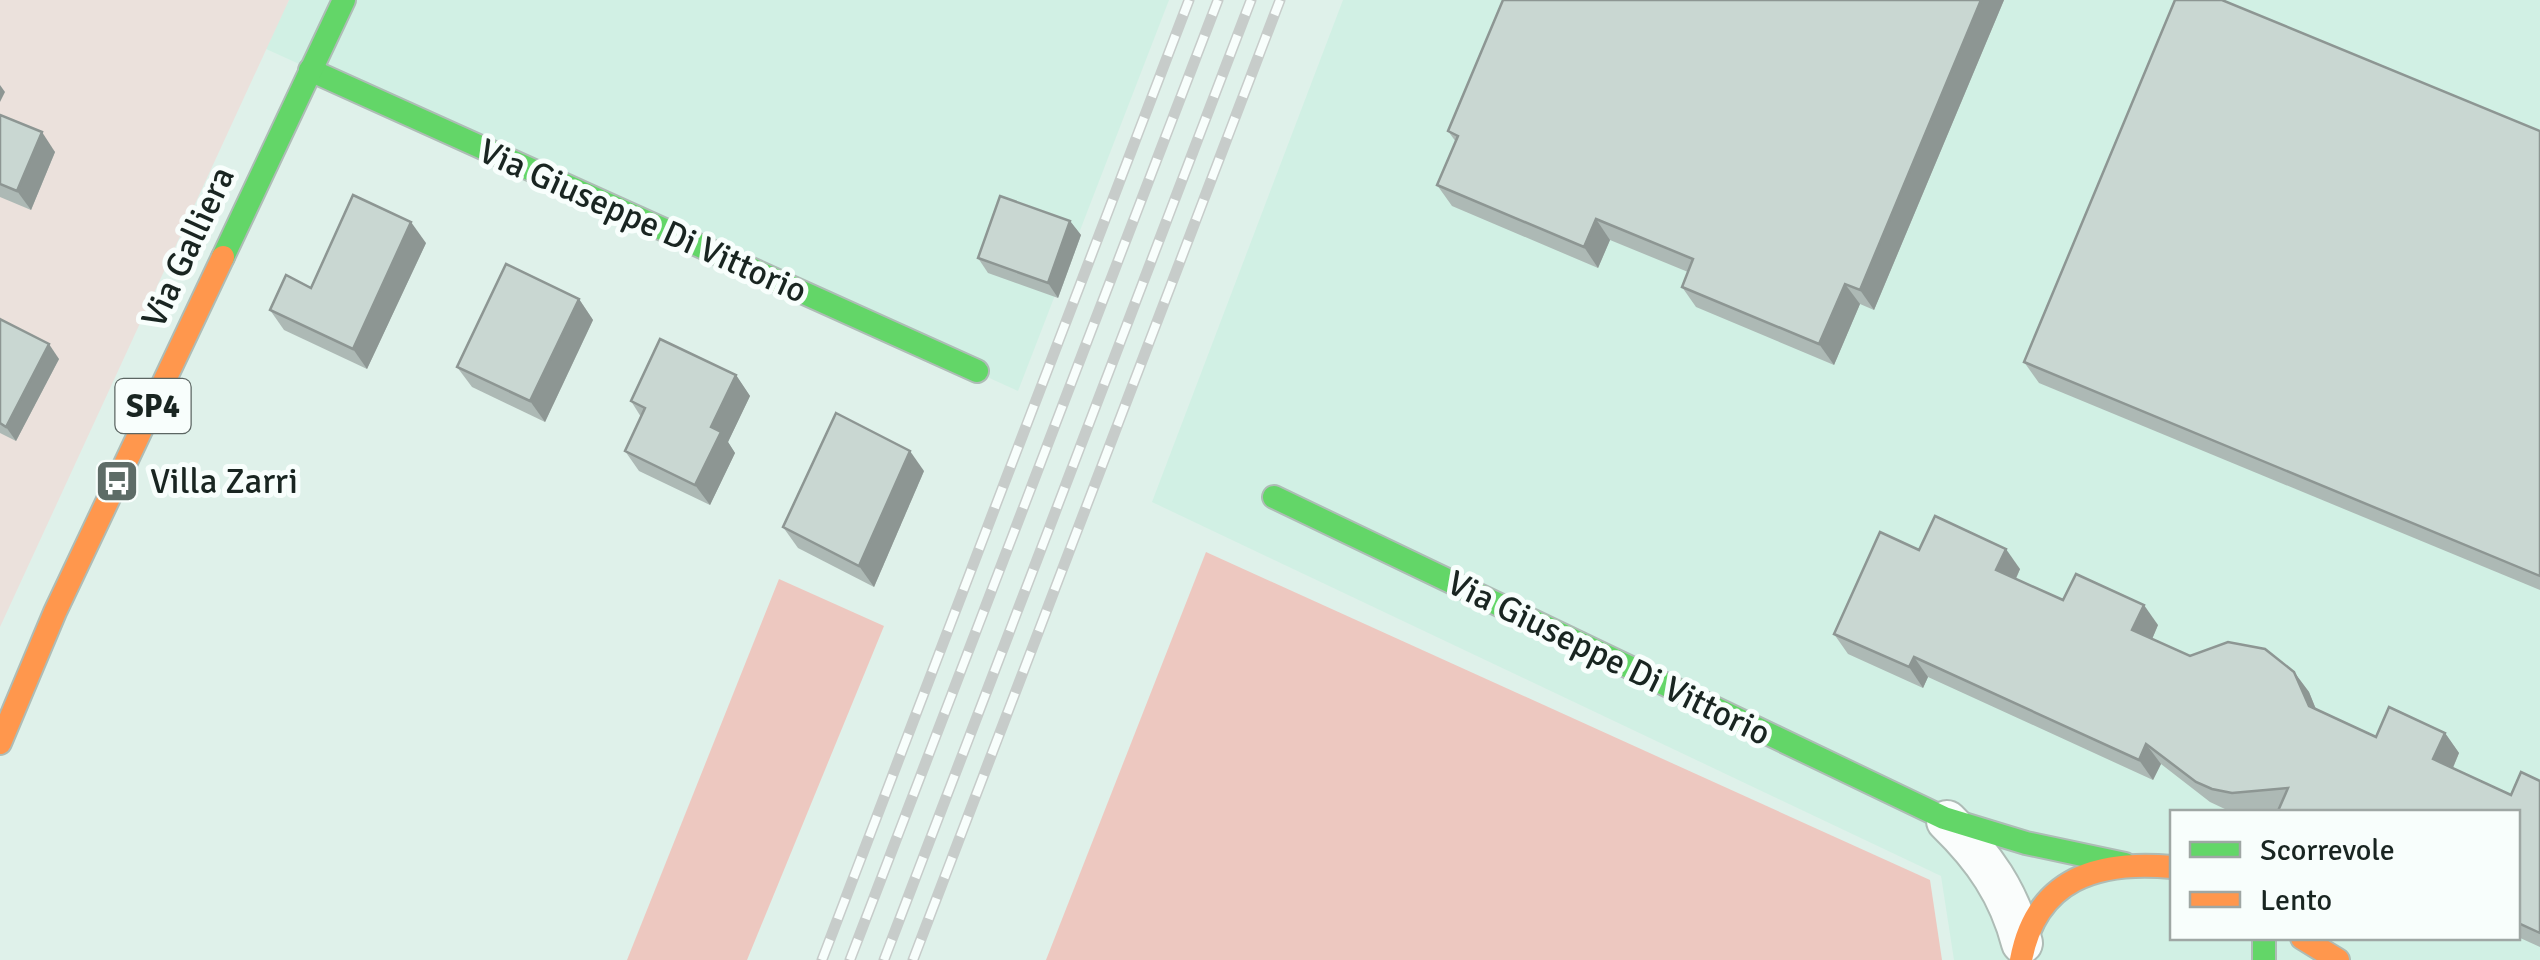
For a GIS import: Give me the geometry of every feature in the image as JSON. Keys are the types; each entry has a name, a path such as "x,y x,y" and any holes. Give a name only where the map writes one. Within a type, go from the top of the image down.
{"street":[{"name":"Via Galliera","path":"0,744 63,595 344,0"},
{"name":"Via Giuseppe Di Vittorio","path":"310,70 977,371"},
{"name":"Via Giuseppe Di Vittorio","path":"1274,497 1944,818 2026,844 2125,864 2170,867"},
{"name":"Via Giuseppe Di Vittorio","path":"1944,818 1975,848 1998,881 2012,907 2022,952"},
{"name":"Via Giuseppe Di Vittorio","path":"2022,952 2030,918 2047,894 2093,872 2125,864"},
{"path":"2305,940 2338,960"}],"shaded area":[{"path":"0,0 289,0 0,627"},
{"path":"289,0 1169,0 1018,391 264,48"},
{"path":"1343,0 2540,0 2540,960 1954,960 1941,876 1152,502"},
{"path":"1206,552 1930,880 1942,960 1046,960"},
{"path":"779,579 884,626 747,960 627,960"}],"building":[{"path":"1503,0 1981,0 1860,290 1845,284 1819,344 1682,287 1693,259 1596,219 1584,247 1437,185 1458,136 1448,131"},
{"path":"2175,0 2222,0 2540,131 2540,576 2024,362"},
{"path":"0,115 42,132 17,191 0,184"},
{"path":"353,195 411,222 353,349 270,310 286,275 311,288"},
{"path":"1000,196 1070,221 1048,283 978,258"},
{"path":"506,264 579,299 530,401 457,367"},
{"path":"0,319 49,344 6,427 0,423"},
{"path":"660,339 736,375 711,427 721,432 695,485 625,451 645,408 631,401"},
{"path":"836,413 910,451 859,566 783,527"},
{"path":"1935,516 2006,549 1996,570 2063,600 2076,574 2144,605 2132,630 2190,656 2228,642 2265,649 2294,672 2309,706 2376,737 2389,707 2445,733 2433,759 2511,795 2521,772 2540,781 2540,933 2520,924 2520,810 2278,810 2288,788 2232,793 2212,789 2196,782 2146,744 2139,760 1914,657 1909,667 1834,634 1880,532 1919,550"}],"railway":[{"path":"822,960 1189,0"},
{"path":"850,960 1218,0"},
{"path":"884,960 1251,0"},
{"path":"913,960 1280,0"}],"traffic: fast":[{"path":"223,257 344,0"},
{"path":"310,70 977,371"},
{"path":"1274,497 1944,818 2026,843 2125,864"},
{"path":"2264,940 2264,960"}],"traffic: slow":[{"path":"0,743 55,612 223,257"},
{"path":"2021,960 2040,910 2074,881 2119,867 2170,867"},
{"path":"2305,940 2338,960"}],"place":[{"name":"Villa Zarri","path":"117,481"}]}
